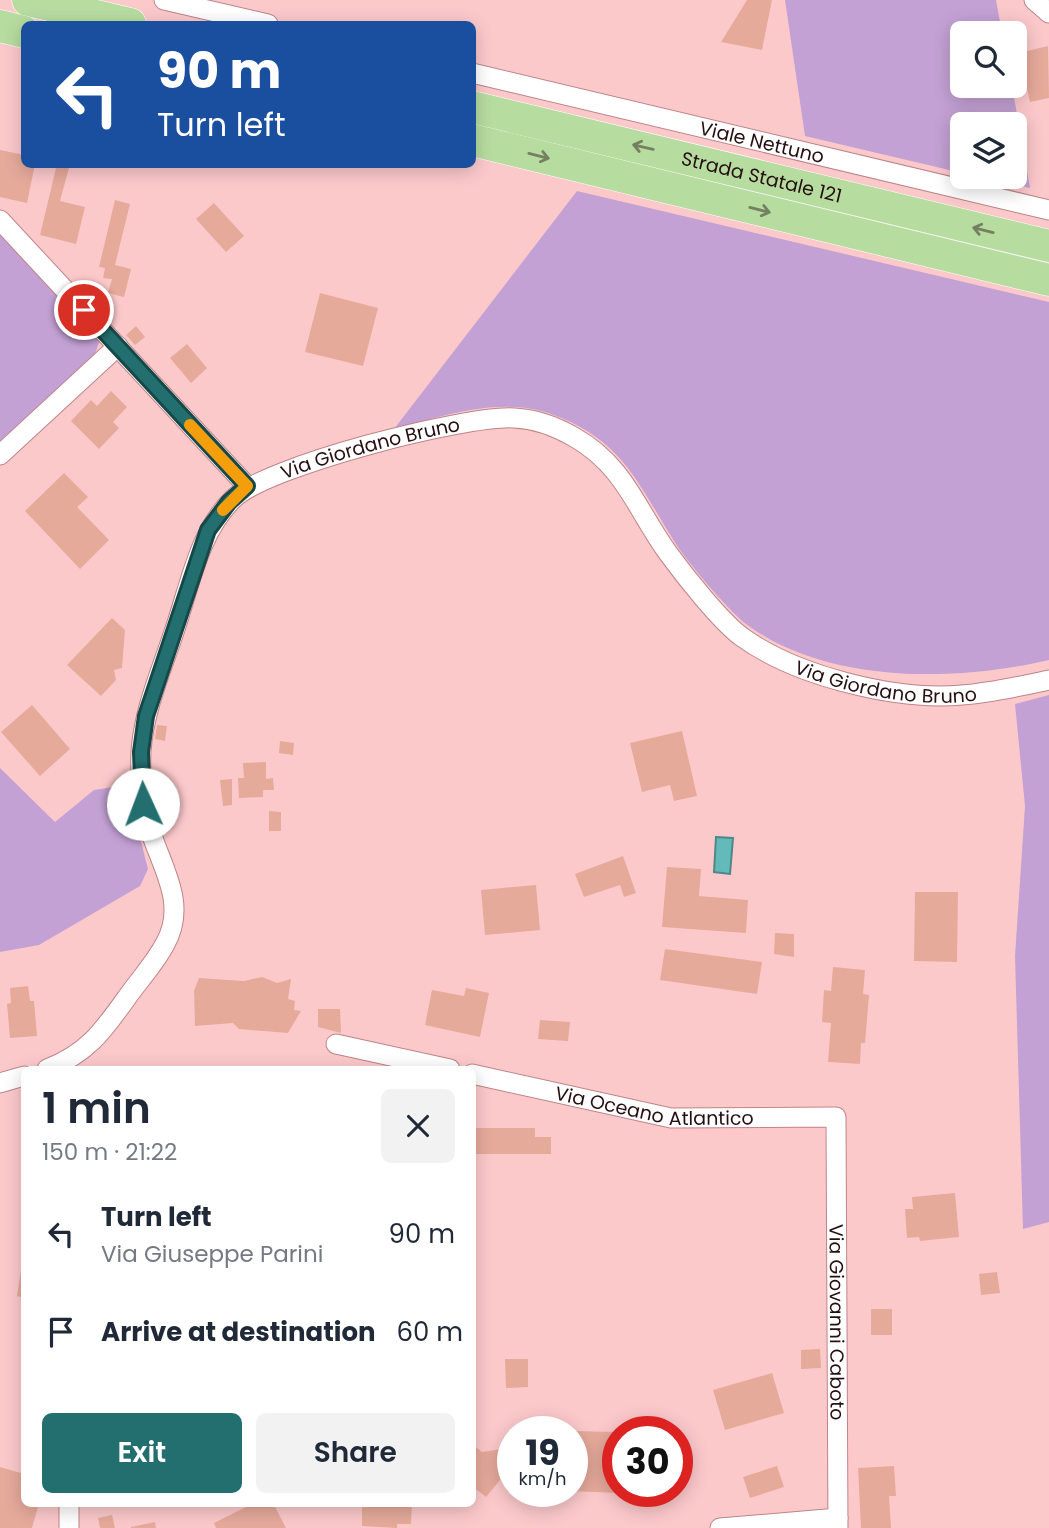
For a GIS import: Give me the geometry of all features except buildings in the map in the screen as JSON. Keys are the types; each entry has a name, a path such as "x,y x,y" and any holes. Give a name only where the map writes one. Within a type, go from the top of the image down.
{"main road":[{"path":"28,0 117,21"},
{"path":"0,26 21,31"},
{"name":"Strada Statale 121","path":"476,108 1049,246"},
{"name":"Strada Statale 121","path":"476,141 1049,280"}],"street":[{"path":"164,0 255,21"},
{"path":"1034,0 1049,13"},
{"name":"Viale Nettuno","path":"476,74 1049,210"},
{"path":"0,220 247,486"},
{"path":"0,455 118,346"},
{"name":"Via Giordano Bruno","path":"55,1066 73,1059 100,1037 167,942 175,912 170,881 143,804 141,752 146,716 208,530 229,502 247,486 306,462 481,419 514,418 550,424 580,440 618,471 668,553 685,573 738,635 778,659 827,678 914,692 960,695 1049,680"},
{"path":"336,1044 436,1066"},
{"name":"Via Oceano Atlantico","path":"476,1075 671,1118 836,1117"},
{"path":"0,1083 21,1077"},
{"name":"Via Giovanni Caboto","path":"836,1117 838,1523"},
{"path":"69,1507 69,1528"},
{"path":"720,1528 838,1523"}],"shaded area":[{"path":"785,0 996,0 1000,21 950,21 950,98 1014,98 1017,112 950,112 950,170 805,136"},
{"path":"577,191 1049,302 1049,660 973,672 933,674 853,668 814,658 778,644 739,618 682,552 627,467 596,437 576,425 532,409 492,407 394,429"},
{"path":"0,234 100,340 95,354 0,443"},
{"path":"1049,695 1049,1222 1023,1229 1015,956 1025,806 1015,704"},
{"path":"0,768 55,822 94,790 133,784 135,818 148,869 140,886 39,945 0,952"}],"water":[{"path":"716,837 733,838 730,874 714,872"}],"slow traffic":[{"path":"190,425 247,486 223,510"}],"route":[{"path":"84,310 247,486 229,502 208,530 146,716 141,752 143,804"}]}
